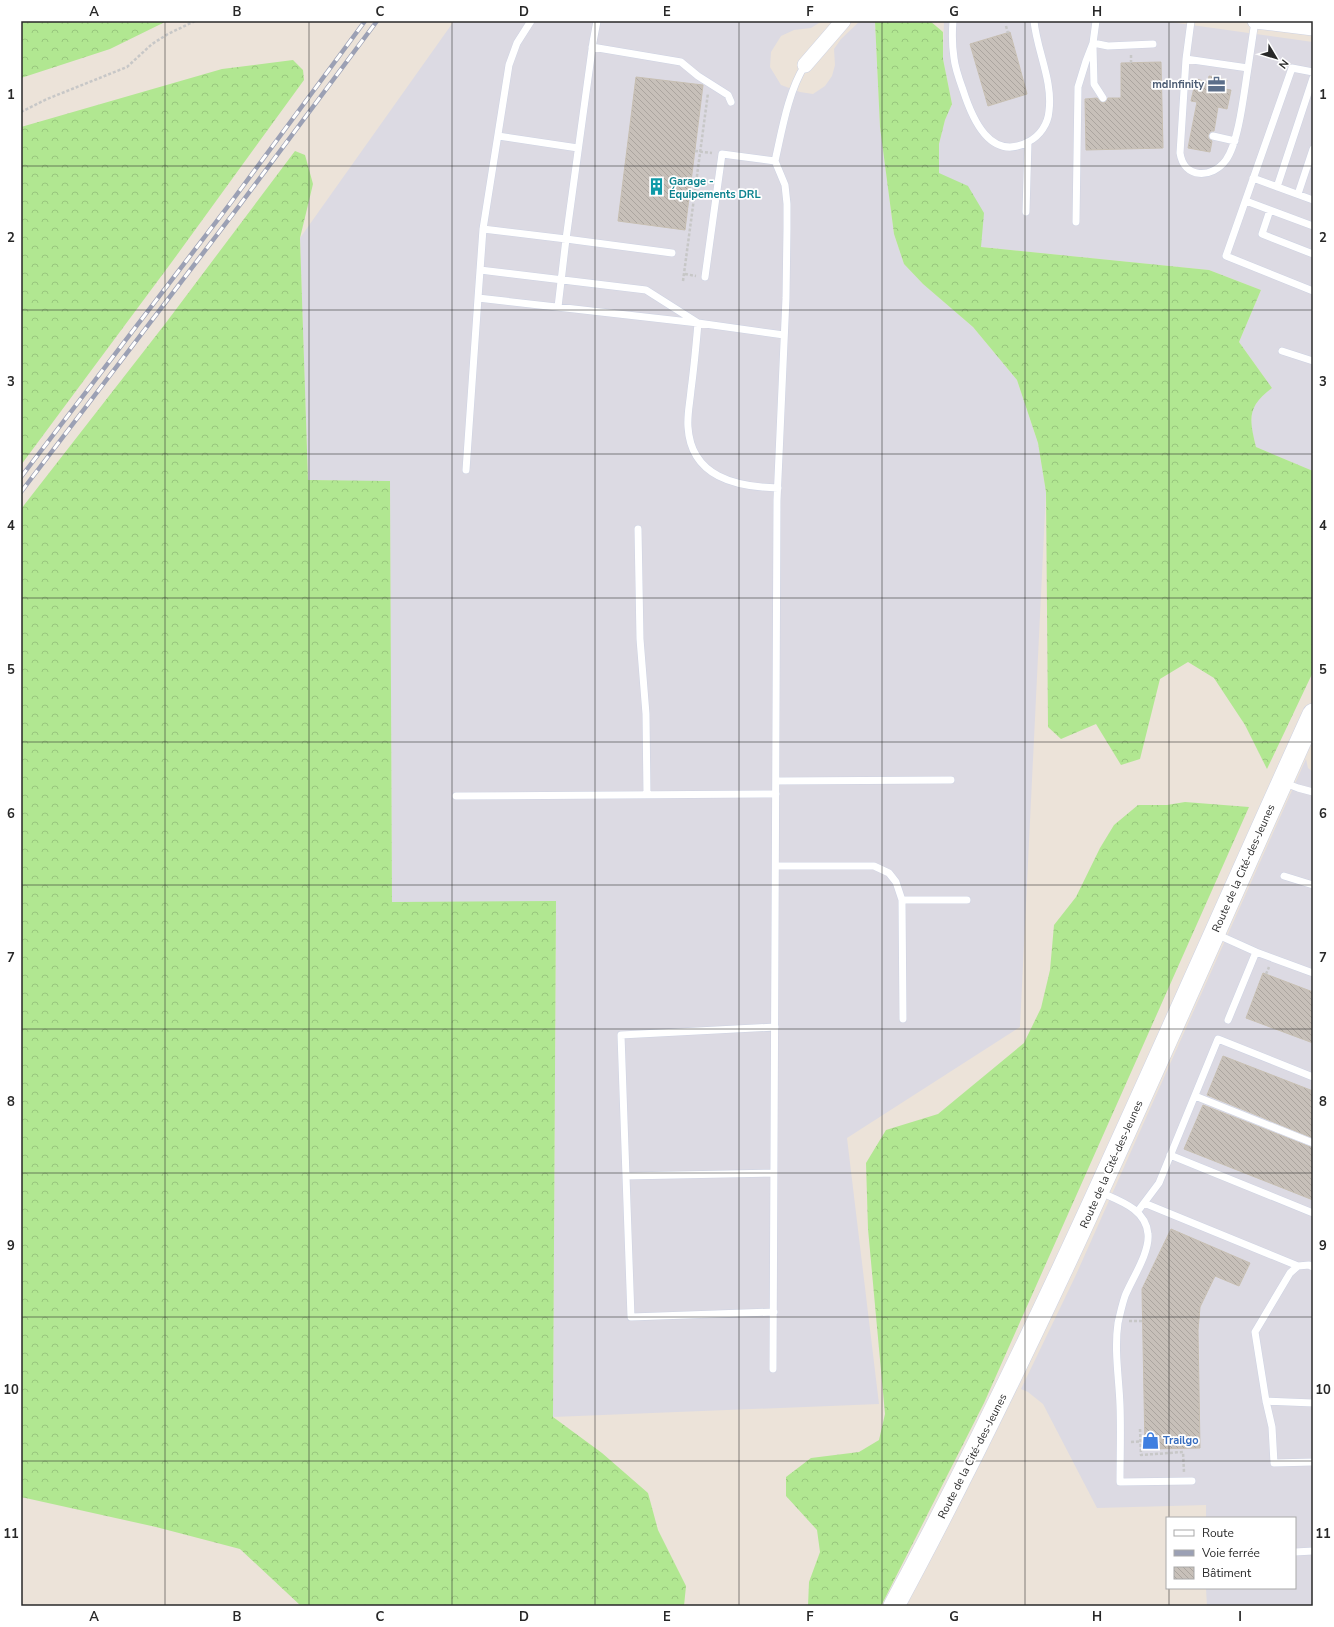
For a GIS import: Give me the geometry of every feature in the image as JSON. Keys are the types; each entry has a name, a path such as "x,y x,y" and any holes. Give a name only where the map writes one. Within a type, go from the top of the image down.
{"main road":[{"name":"Route de la Cité-des-Jeunes","path":"894,1606 958,1486 990,1421 1098,1191 1313,714"}],"street":[{"path":"805,65 843,21"},
{"path":"1255,21 1313,28"}],"lane":[{"path":"466,470 483,229 510,65 517,43 531,21"},
{"path":"558,307 578,148 597,21"},
{"path":"952,21 954,59 974,120 983,133 996,144 1011,147 1028,142 1037,135 1046,124 1050,100 1034,21"},
{"path":"1096,21 1093,43 1094,84 1102,98"},
{"path":"1191,21 1186,59 1180,153 1184,165 1189,170 1197,173 1213,172 1220,167 1232,151 1248,68 1255,21"},
{"path":"1093,43 1108,46 1153,44"},
{"path":"1076,222 1078,87 1093,43"},
{"path":"592,47 681,62 698,76 728,95 730,102"},
{"path":"1186,59 1248,68"},
{"path":"773,1369 778,488 787,204 784,185 775,161 796,81 805,65"},
{"path":"1313,72 1292,68 1226,256 1313,291"},
{"path":"1277,187 1313,78"},
{"path":"498,136 578,148"},
{"path":"1213,136 1235,141"},
{"path":"1026,212 1028,142"},
{"path":"1298,194 1313,149"},
{"path":"704,277 722,154 775,161"},
{"path":"1253,178 1313,200"},
{"path":"1246,201 1313,226"},
{"path":"1270,210 1262,234 1313,254"},
{"path":"483,229 672,253"},
{"path":"480,270 646,290 698,323"},
{"path":"478,298 698,323 784,335"},
{"path":"698,323 687,426 691,446 700,462 717,476 755,487 778,488"},
{"path":"1282,351 1313,361"},
{"path":"638,530 640,639 646,714 647,795"},
{"path":"776,781 951,780"},
{"path":"1282,782 1313,792"},
{"path":"456,796 776,794"},
{"path":"776,866 874,866 889,874 896,882 902,900 903,1019"},
{"path":"1284,876 1313,885"},
{"path":"902,900 967,900"},
{"path":"1214,933 1256,952 1313,973"},
{"path":"1228,1020 1256,952"},
{"path":"774,1312 631,1317 621,1035 775,1027"},
{"path":"1138,1211 1159,1183 1218,1038 1313,1077"},
{"path":"1195,1096 1313,1143"},
{"path":"1170,1155 1313,1213"},
{"path":"626,1176 774,1173"},
{"path":"1098,1191 1131,1206 1138,1211 1145,1223 1148,1234 1147,1244 1120,1311 1117,1342 1120,1406 1120,1482 1192,1481"},
{"path":"1144,1203 1298,1266 1309,1265 1313,1267"},
{"path":"1298,1266 1290,1273 1255,1332 1266,1401 1272,1427 1274,1464 1313,1462"},
{"path":"1266,1401 1313,1403"},
{"path":"1296,1552 1313,1551"}],"path":[{"path":"21,112 47,99 127,67 152,44 168,34 195,21"},
{"path":"1006,26 1008,33"},
{"path":"683,281 709,90"},
{"path":"695,151 700,152"},
{"path":"1125,1321 1143,1321"},
{"path":"1140,1429 1141,1455 1183,1452"},
{"path":"1140,1442 1145,1441"},
{"path":"1182,1449 1183,1458"}],"shaded area":[{"path":"454,21 822,21 811,28 794,30 781,36 771,52 770,67 781,85 800,92 813,94 825,86 832,76 835,65 834,49 841,39 860,21 875,21 880,127 894,234 904,264 923,284 973,327 1017,380 1038,443 1046,492 1020,1027 847,1138 879,1404 553,1417 556,902 392,903 390,482 308,480 300,238"},
{"path":"944,21 1163,21 1313,42 1313,471 1256,447 1251,427 1252,410 1260,397 1272,388 1239,342 1261,290 1209,270 981,247 939,173 939,144 945,120 952,104 943,59"},
{"path":"1306,759 1308,768 1313,772 1313,1606 1207,1606 1206,1589 1296,1589 1296,1517 1206,1517 1206,1505 1097,1508 1043,1404 1028,1392 1021,1389 1075,1277"}],"green space":[{"path":"21,21 167,21 110,49 21,78"},
{"path":"875,21 930,21 943,32 943,59 952,104 945,120 939,144 939,173 968,186 984,213 981,247 1209,270 1261,290 1239,342 1272,388 1258,401 1252,414 1251,421 1256,447 1313,471 1313,672 1267,769 1245,725 1214,678 1188,662 1160,679 1140,759 1121,765 1096,724 1061,739 1048,727 1046,492 1038,443 1017,380 973,327 923,284 904,264 894,234 880,127"},
{"path":"293,60 303,70 304,80 174,259 21,465 21,127 222,69"},
{"path":"295,151 305,155 313,184 300,238 308,480 390,481 392,902 556,901 553,1417 602,1453 648,1493 658,1530 686,1586 684,1606 301,1606 240,1549 156,1527 21,1497 21,509 165,324"},
{"path":"1185,802 1249,807 984,1403 881,1606 808,1606 809,1582 820,1552 817,1530 786,1496 786,1477 811,1458 859,1452 879,1440 885,1414 868,1229 866,1163 886,1130 938,1114 1024,1043 1041,1008 1050,970 1054,925 1076,897 1100,848 1114,825 1138,805 1167,805"}],"building":[{"path":"1010,32 1027,94 988,106 970,44"},
{"path":"1161,62 1163,148 1086,150 1085,99 1097,98 1103,103 1106,102 1108,98 1121,98 1121,63"},
{"path":"1209,76 1227,80 1225,89 1231,90 1227,109 1218,107 1214,131 1211,131 1208,135 1208,138 1212,141 1210,152 1188,148 1197,102 1191,101 1196,79 1208,82"},
{"name":"Garage - Équipements DRL","path":"636,77 703,85 685,230 618,221"},
{"path":"1263,973 1313,992 1313,1043 1246,1018"},
{"path":"1223,1056 1313,1091 1313,1138 1207,1095"},
{"path":"1203,1105 1313,1148 1313,1200 1184,1149"},
{"path":"1171,1229 1250,1263 1239,1286 1215,1276 1200,1307 1198,1330 1200,1448 1145,1449 1142,1289"}],"railway":[{"path":"21,477 229,205 365,21"},
{"path":"21,492 239,206 377,21"}],"place":[{"name":"mdInfinity","path":"1217,84"},
{"name":"Garage - Équipements DRL","path":"656,187"},
{"name":"Trailgo","path":"1150,1440"}]}
